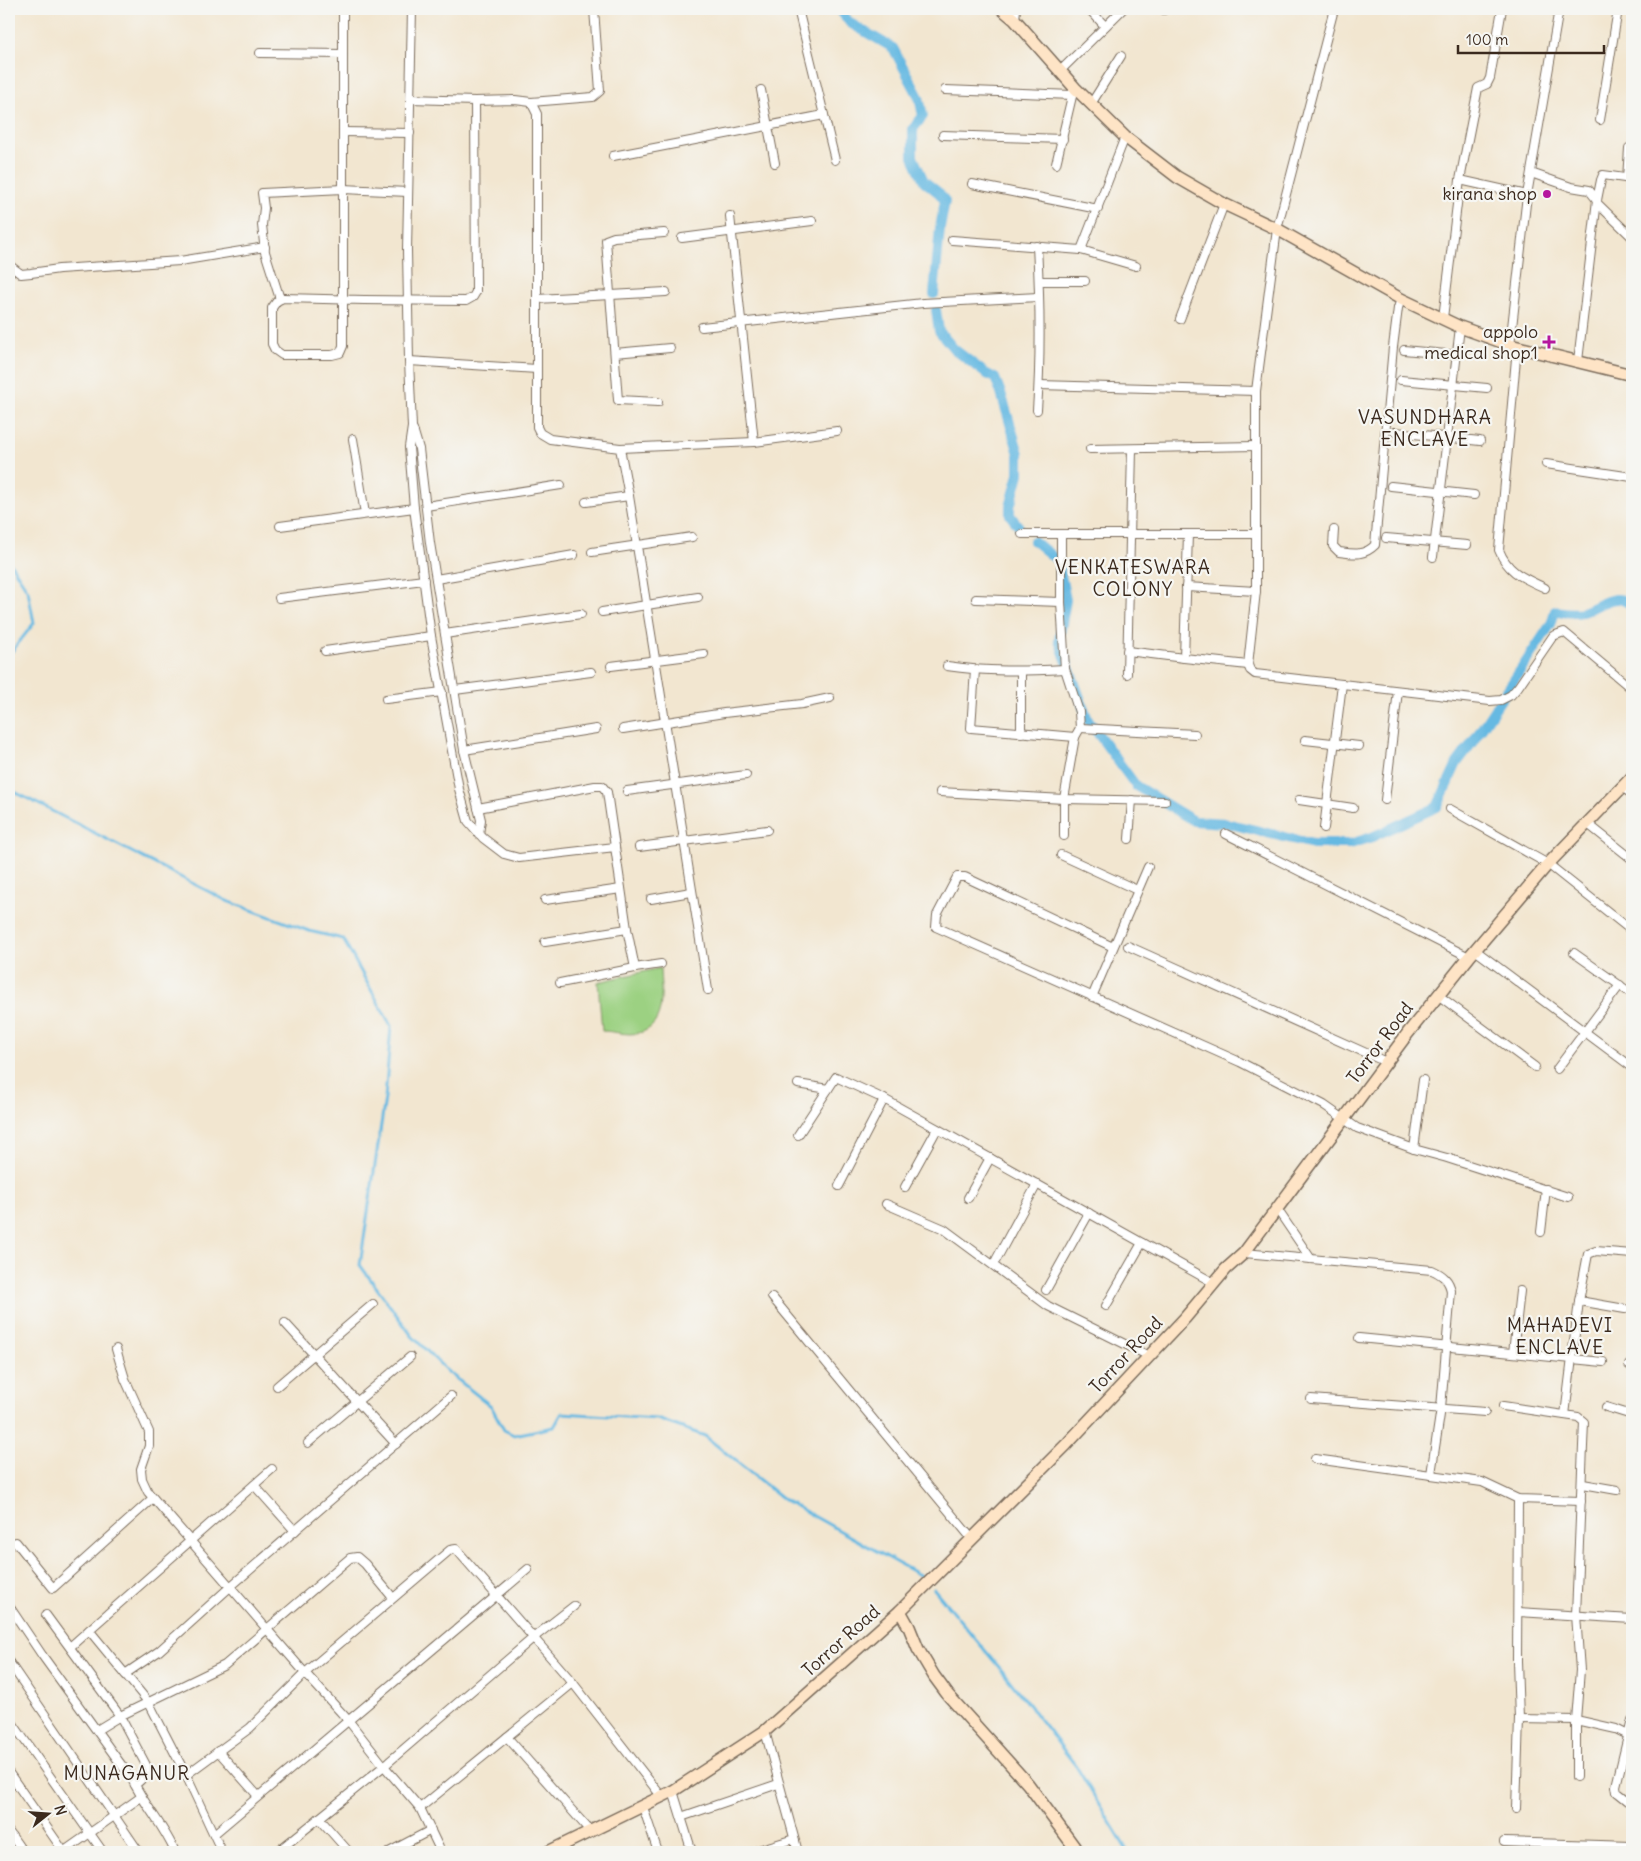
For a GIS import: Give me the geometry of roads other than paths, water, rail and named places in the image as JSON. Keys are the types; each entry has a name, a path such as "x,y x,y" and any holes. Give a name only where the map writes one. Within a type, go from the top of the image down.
{"street":[{"path":"343,9 342,189 343,300 343,346 340,353 282,355 275,350 272,344 272,308 280,299 343,300 408,301 466,301 473,297 476,292 475,101"},
{"path":"412,9 408,192 409,361 412,427 409,447 414,508 431,636 458,782 468,820 479,834 504,854 519,858 615,847"},
{"path":"411,99 515,100 531,102 593,97 600,91 594,9"},
{"path":"798,9 835,160"},
{"path":"1002,9 1016,15 1060,71 1073,92 1091,104 1125,137 1177,177 1224,204 1277,229 1401,299 1460,326 1514,346 1632,376"},
{"path":"1089,9 1105,26"},
{"path":"1060,71 1123,9"},
{"path":"1334,9 1277,229 1256,392 1256,591 1248,665 1250,670 1255,674 1490,701 1501,700 1511,695 1553,636 1561,632 1567,634 1632,690"},
{"path":"1443,318 1460,180 1478,88 1486,84 1490,78 1502,9"},
{"path":"1545,588 1513,572 1499,550 1527,195 1559,9"},
{"path":"1600,120 1618,9"},
{"path":"260,53 343,54"},
{"path":"1091,104 1121,56"},
{"path":"761,90 775,163"},
{"path":"945,90 1073,92"},
{"path":"1056,164 1073,92"},
{"path":"531,102 537,114 537,427 540,433 550,439 620,448 754,442 837,431"},
{"path":"612,156 824,115"},
{"path":"343,132 410,133"},
{"path":"942,135 1063,139"},
{"path":"1081,250 1125,137"},
{"path":"1578,361 1601,180 1604,175 1629,179 1629,148"},
{"path":"1531,173 1570,187 1589,190 1597,201 1631,233"},
{"path":"1460,180 1527,195"},
{"path":"972,184 1098,209"},
{"path":"280,299 265,247 262,226 264,208 262,193 342,189 408,192"},
{"path":"1180,319 1224,204"},
{"path":"730,216 743,322 754,442"},
{"path":"682,238 812,221"},
{"path":"658,402 618,400 606,240 614,237 664,233"},
{"path":"952,240 1081,250 1136,266"},
{"path":"1037,246 1039,281 1039,385 1037,410"},
{"path":"9,264 21,274 59,269 180,261 265,247"},
{"path":"1039,281 1085,281"},
{"path":"537,299 666,292"},
{"path":"702,327 922,303 1038,297"},
{"path":"1334,530 1333,546 1339,552 1353,554 1368,552 1375,545 1393,347 1401,299"},
{"path":"1433,557 1460,326"},
{"path":"615,354 670,348"},
{"path":"1404,350 1456,355"},
{"path":"409,361 537,369"},
{"path":"1401,380 1487,388"},
{"path":"1039,385 1256,392"},
{"path":"412,427 419,449 430,543 464,750 478,808 480,820 479,834"},
{"path":"1395,432 1480,441"},
{"path":"353,439 365,514"},
{"path":"1090,449 1256,446"},
{"path":"620,448 647,604 708,990"},
{"path":"1127,674 1132,449"},
{"path":"1546,464 1632,477"},
{"path":"426,506 561,485"},
{"path":"1391,486 1474,495"},
{"path":"586,502 629,496"},
{"path":"280,526 414,508"},
{"path":"1022,534 1256,534"},
{"path":"1061,534 1061,602 1065,668 1079,712 1080,728 1075,737 1064,799 1064,836"},
{"path":"1184,658 1188,534"},
{"path":"592,552 692,537"},
{"path":"1386,538 1467,544"},
{"path":"419,544 430,543"},
{"path":"436,579 574,555"},
{"path":"279,598 424,580"},
{"path":"1186,587 1256,591"},
{"path":"602,612 698,597"},
{"path":"976,599 1061,602"},
{"path":"445,634 581,614"},
{"path":"325,651 431,636"},
{"path":"1128,651 1248,665"},
{"path":"611,666 704,654"},
{"path":"437,666 450,664"},
{"path":"946,666 975,670 1021,672 1065,668"},
{"path":"975,670 971,728 1075,737"},
{"path":"455,690 591,672"},
{"path":"1021,672 1021,733"},
{"path":"1324,828 1342,684"},
{"path":"1385,800 1398,691"},
{"path":"386,699 442,692"},
{"path":"623,729 802,704 830,698"},
{"path":"1080,728 1195,734"},
{"path":"464,750 596,729"},
{"path":"1306,740 1359,746"},
{"path":"627,791 746,774"},
{"name":"Torror Road","path":"548,1852 673,1791 766,1731 900,1611 1066,1445 1185,1318 1226,1269 1244,1252 1438,995 1548,864 1588,824 1628,791 1632,776"},
{"path":"458,782 472,779"},
{"path":"478,808 602,786 607,792 627,929 635,968"},
{"path":"940,792 1064,799 1165,801"},
{"path":"1129,839 1132,800"},
{"path":"1299,800 1353,808"},
{"path":"1450,809 1548,864 1632,931"},
{"path":"1588,824 1632,859"},
{"path":"639,847 767,830"},
{"path":"1226,834 1472,954 1632,1067"},
{"path":"1061,855 1137,890"},
{"path":"1092,997 1148,867"},
{"path":"1113,947 965,877 957,877 936,914 936,927 1240,1062 1324,1105 1357,1128 1414,1149 1568,1197"},
{"path":"545,900 621,889"},
{"path":"651,899 691,892"},
{"path":"545,942 627,929"},
{"path":"1128,946 1386,1062"},
{"path":"1574,953 1632,994"},
{"path":"560,983 661,964"},
{"path":"1557,1069 1620,985"},
{"path":"1438,995 1535,1067"},
{"path":"798,1135 836,1077 884,1099 1214,1283"},
{"path":"1414,1149 1423,1080"},
{"path":"798,1084 828,1089"},
{"path":"839,1186 884,1099"},
{"path":"905,1187 937,1129"},
{"path":"968,1198 990,1158"},
{"path":"996,1260 1037,1184"},
{"path":"1541,1232 1546,1189"},
{"path":"886,1204 944,1229 1048,1306 1149,1356"},
{"path":"1277,1209 1311,1259"},
{"path":"1046,1290 1089,1213"},
{"path":"1106,1306 1142,1242"},
{"path":"1565,1415 1579,1301 1588,1254 1596,1251 1632,1254"},
{"path":"1244,1252 1432,1270 1445,1277 1452,1291 1441,1408 1431,1474"},
{"path":"1513,1353 1520,1291"},
{"path":"772,1297 972,1539"},
{"path":"1579,1301 1625,1309"},
{"path":"277,1386 373,1304"},
{"path":"286,1323 313,1355 396,1444"},
{"path":"1359,1338 1603,1362"},
{"path":"116,1349 125,1379 149,1432 149,1446 141,1469 142,1479 148,1492 348,1720 420,1808 441,1852"},
{"path":"308,1443 410,1357"},
{"path":"125,1674 159,1651 230,1587 451,1396"},
{"path":"1311,1399 1486,1412"},
{"path":"1503,1406 1578,1417 1584,1422 1583,1484 1576,1615 1580,1670 1576,1720 1576,1777"},
{"path":"1606,1407 1632,1415"},
{"path":"1315,1459 1482,1482 1518,1499 1581,1501"},
{"path":"70,1647 272,1469"},
{"path":"1583,1484 1617,1490"},
{"path":"254,1485 295,1531"},
{"path":"9,1544 16,1542 53,1588 153,1498"},
{"path":"1516,1809 1519,1719 1517,1660 1518,1499"},
{"path":"186,1775 250,1728 305,1673 453,1549 459,1551 573,1683 662,1797"},
{"path":"97,1730 120,1716 225,1665 350,1558 357,1557 365,1564 393,1598"},
{"path":"214,1834 528,1569"},
{"path":"9,1606 135,1785 141,1798 170,1840 175,1852"},
{"path":"277,1852 384,1766 533,1638 574,1606"},
{"path":"900,1611 910,1627 918,1649 943,1689 1028,1784 1078,1852"},
{"path":"1518,1612 1632,1619"},
{"path":"46,1615 120,1716 146,1765 146,1775 135,1785"},
{"path":"89,1630 149,1702 222,1852"},
{"path":"9,1662 139,1852"},
{"path":"420,1808 573,1683"},
{"path":"9,1718 103,1852"},
{"path":"1519,1719 1576,1720 1616,1729 1631,1737"},
{"path":"1632,1720 1631,1737 1616,1786 1617,1792 1632,1804"},
{"path":"766,1731 778,1784 798,1852"},
{"path":"507,1737 591,1832"},
{"path":"218,1751 258,1796"},
{"path":"9,1773 63,1852 141,1798"},
{"path":"681,1817 778,1784"},
{"path":"673,1791 692,1852"},
{"path":"643,1807 658,1852"},
{"path":"319,1818 349,1852"},
{"path":"388,1852 431,1830"},
{"path":"9,1832 23,1852"},
{"path":"752,1852 794,1839"},
{"path":"1504,1842 1632,1846"}],"waterway":[{"path":"839,9 850,23 893,48 919,97 923,116 913,129 913,157 924,181 939,193 945,201 940,228 934,294"},
{"path":"936,310 939,331 954,349 985,373 995,378 1001,393 1019,454 1019,474 1010,507 1010,515 1019,527"},
{"path":"1034,541 1058,561 1066,600 1059,640 1088,720 1136,786 1194,821 1226,823 1313,844 1350,844 1372,837 1437,807 1457,763 1551,624 1555,611 1579,613 1614,599 1626,601 1632,606"},
{"path":"9,561 28,591 34,623 9,655"},
{"path":"9,789 227,901 309,931 343,939 391,1026 385,1098 360,1265 412,1336 448,1372 491,1406 504,1430 514,1435 554,1427 562,1413 657,1419 705,1436 783,1499 923,1577"},
{"path":"934,1589 1003,1672 1076,1766 1128,1852"}],"place":[{"name":"kirana shop","path":"1547,194"},
{"name":"appolo medical shop1","path":"1549,342"}],"district":[{"name":"VASUNDHARA ENCLAVE","path":"1425,428"},
{"name":"VENKATESWARA COLONY","path":"1133,578"},
{"name":"MAHADEVI ENCLAVE","path":"1560,1336"},
{"name":"MUNAGANUR","path":"127,1773"}]}
